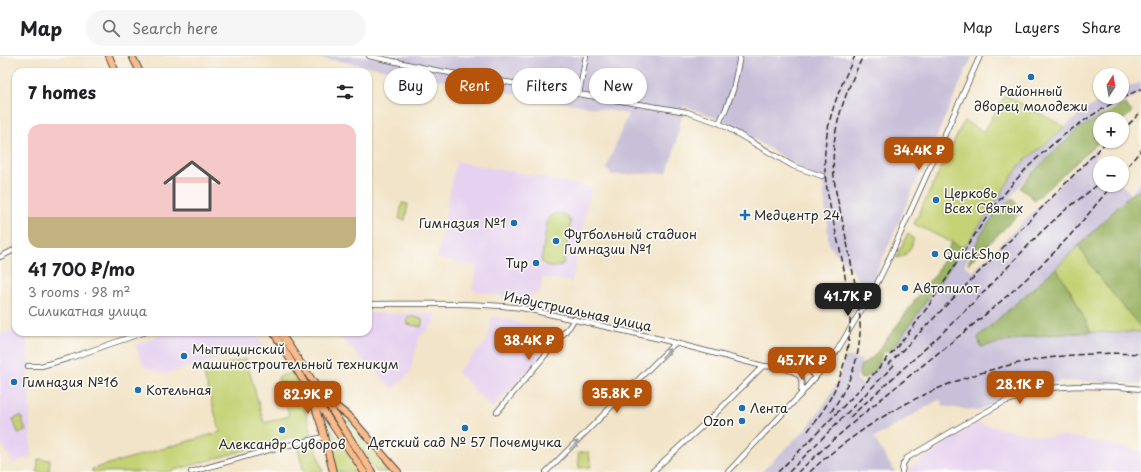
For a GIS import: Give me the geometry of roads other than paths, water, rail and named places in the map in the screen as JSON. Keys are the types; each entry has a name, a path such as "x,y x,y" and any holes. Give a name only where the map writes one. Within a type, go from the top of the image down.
{"main road":[{"path":"109,56 114,68"},
{"path":"132,56 138,68"},
{"path":"276,336 364,472"},
{"path":"283,336 372,472"},
{"path":"308,388 324,437 333,472"},
{"path":"322,395 351,418 398,472"}],"street":[{"path":"369,56 512,83"},
{"path":"581,83 586,56"},
{"path":"719,123 733,90 740,56"},
{"path":"728,472 815,378 834,354 868,302 888,262 980,56"},
{"path":"581,94 686,112 719,123 793,166 822,176"},
{"path":"0,257 12,251"},
{"name":"Индустриальная улица","path":"372,304 455,304 522,308 675,343 763,366 800,367 814,364 834,354"},
{"path":"497,412 570,326 574,319"},
{"path":"28,366 41,366 70,358 133,336"},
{"path":"546,472 675,343"},
{"path":"652,472 714,415 763,366"},
{"name":"Индустриальная улица","path":"781,367 796,372 800,377 802,381 800,395"},
{"path":"800,367 810,370 815,378"},
{"path":"902,472 903,464 907,458 1004,402 1048,388 1078,386 1141,389"},
{"path":"191,472 276,448 324,437"}],"railway":[{"path":"808,431 833,394 842,372 849,336 849,305 842,258 828,195 825,173 825,151 831,114 839,91 855,56"},
{"path":"831,412 851,376 858,351 860,331 858,302 836,192 833,155 842,106 863,56"},
{"path":"778,472 850,400 900,343 928,306 996,204 1023,172 1053,144 1086,119 1141,89"},
{"path":"1129,124 1141,112"},
{"path":"888,365 1100,148"},
{"path":"1129,165 1141,150"},
{"path":"850,417 938,337 985,291 1041,232 1064,211 1093,188"},
{"path":"798,472 859,418 978,321 1052,255 1106,192"},
{"path":"810,472 845,443 867,427 898,408 964,378 1033,360 1104,353 1141,354"},
{"path":"789,472 896,363"}],"place":[{"name":"Районный дворец молодежи","path":"1031,77"},
{"name":"Церковь Всех Святых","path":"936,200"},
{"name":"Медцентр 24","path":"745,215"},
{"name":"Гимназия №1","path":"514,223"},
{"name":"Футбольный стадион Гимназии №1","path":"556,241"},
{"name":"QuickShop","path":"935,254"},
{"name":"Тир","path":"536,263"},
{"name":"Автопилот","path":"905,288"},
{"name":"Мытищинский машиностроительный техникум","path":"184,356"},
{"name":"Гимназия №16","path":"14,382"},
{"name":"Котельная","path":"138,390"},
{"name":"Лента","path":"742,408"},
{"name":"Ozon","path":"742,421"},
{"name":"Детский сад № 57 Почемучка","path":"465,428"},
{"name":"Александр Суворов","path":"282,430"}]}
